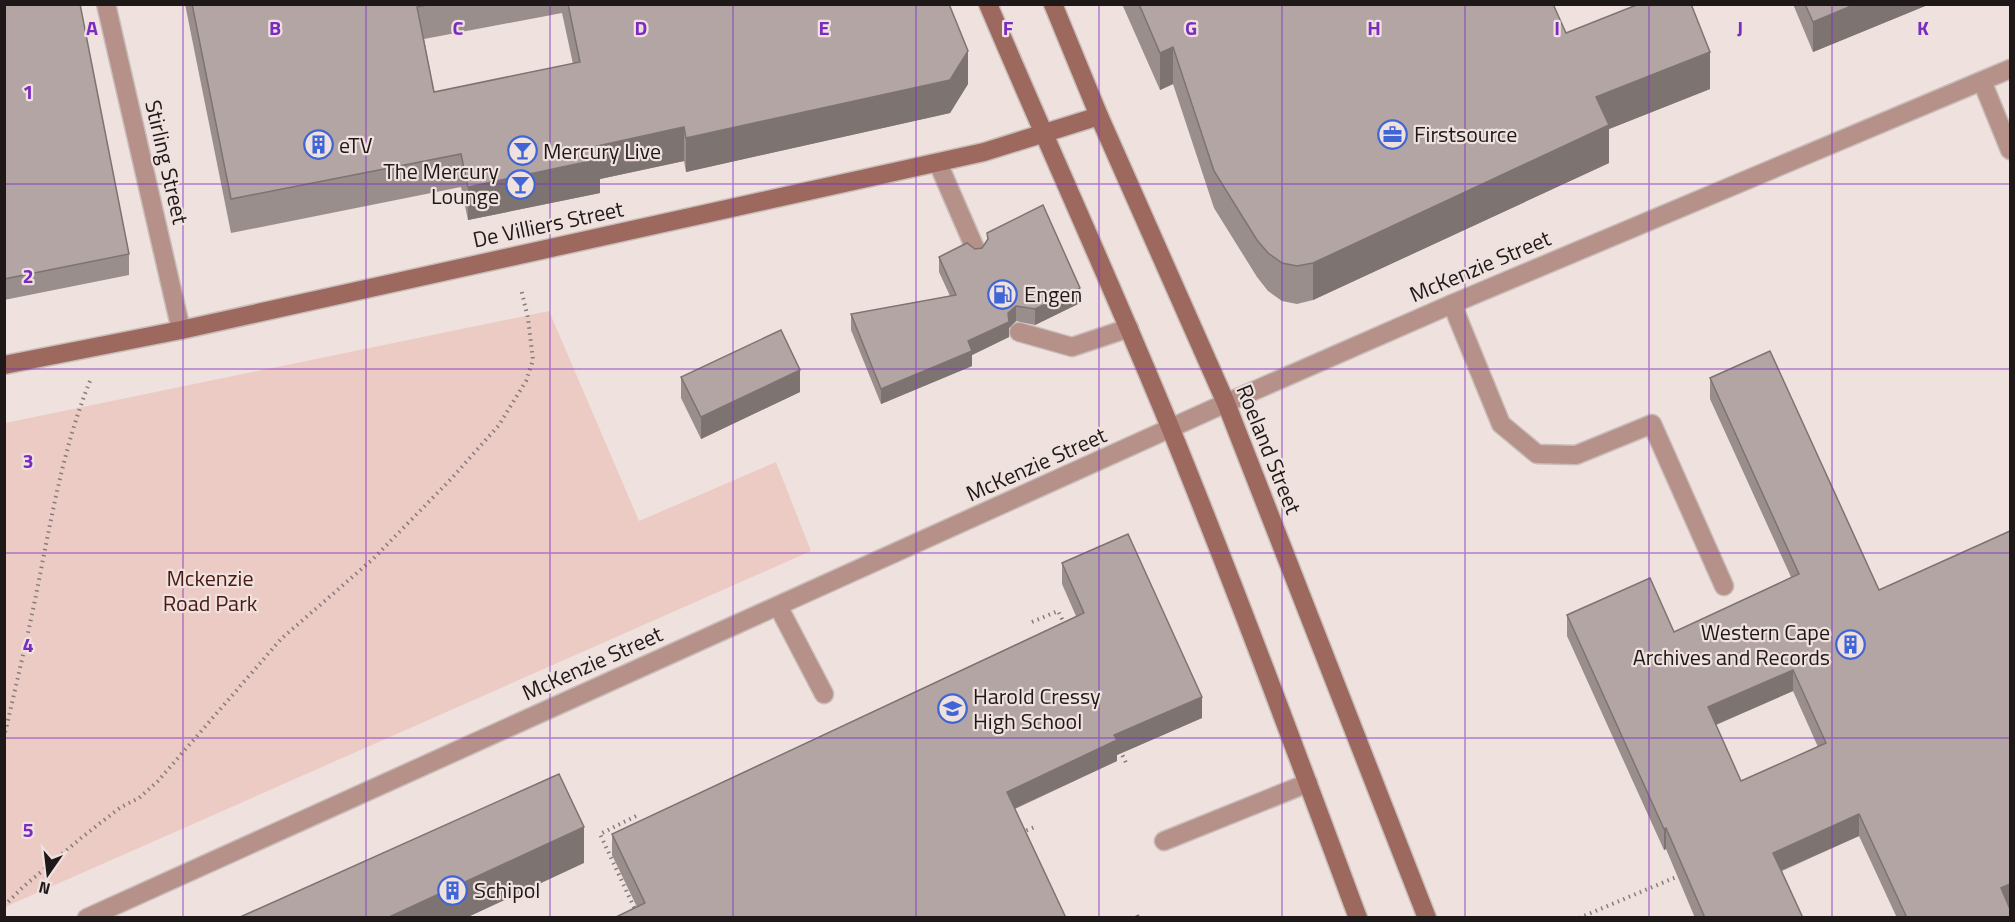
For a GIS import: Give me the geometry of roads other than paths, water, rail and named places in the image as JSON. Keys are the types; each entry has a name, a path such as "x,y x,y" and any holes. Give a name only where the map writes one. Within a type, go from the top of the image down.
{"main road":[{"path":"988,4 1171,429 1358,918"},
{"name":"Roeland Street","path":"1053,4 1099,116 1226,403 1427,918"},
{"name":"De Villiers Street","path":"4,364 181,330 938,163 1043,135 1099,116"}],"street":[{"name":"Stirling Street","path":"106,4 181,330"},
{"name":"McKenzie Street","path":"87,918 1226,403 1452,304 2010,69"},
{"path":"1982,81 2010,150"},
{"path":"938,163 977,253"},
{"path":"1452,304 1501,424 1537,454 1576,455 1652,424 1724,586"},
{"path":"1018,333 1072,346 1129,328"},
{"path":"778,606 824,694"},
{"path":"1164,841 1308,783"}],"place":[{"name":"Firstsource","path":"1393,134"},
{"name":"eTV","path":"318,145"},
{"name":"Mercury Live","path":"522,151"},
{"name":"The Mercury Lounge","path":"520,184"},
{"name":"Engen","path":"1003,294"},
{"name":"Western Cape Archives and Records","path":"1851,645"},
{"name":"Harold Cressy High School","path":"952,709"},
{"name":"Schipol","path":"453,890"}],"park label":[{"name":"Mckenzie Road Park","path":"210,590"}]}
